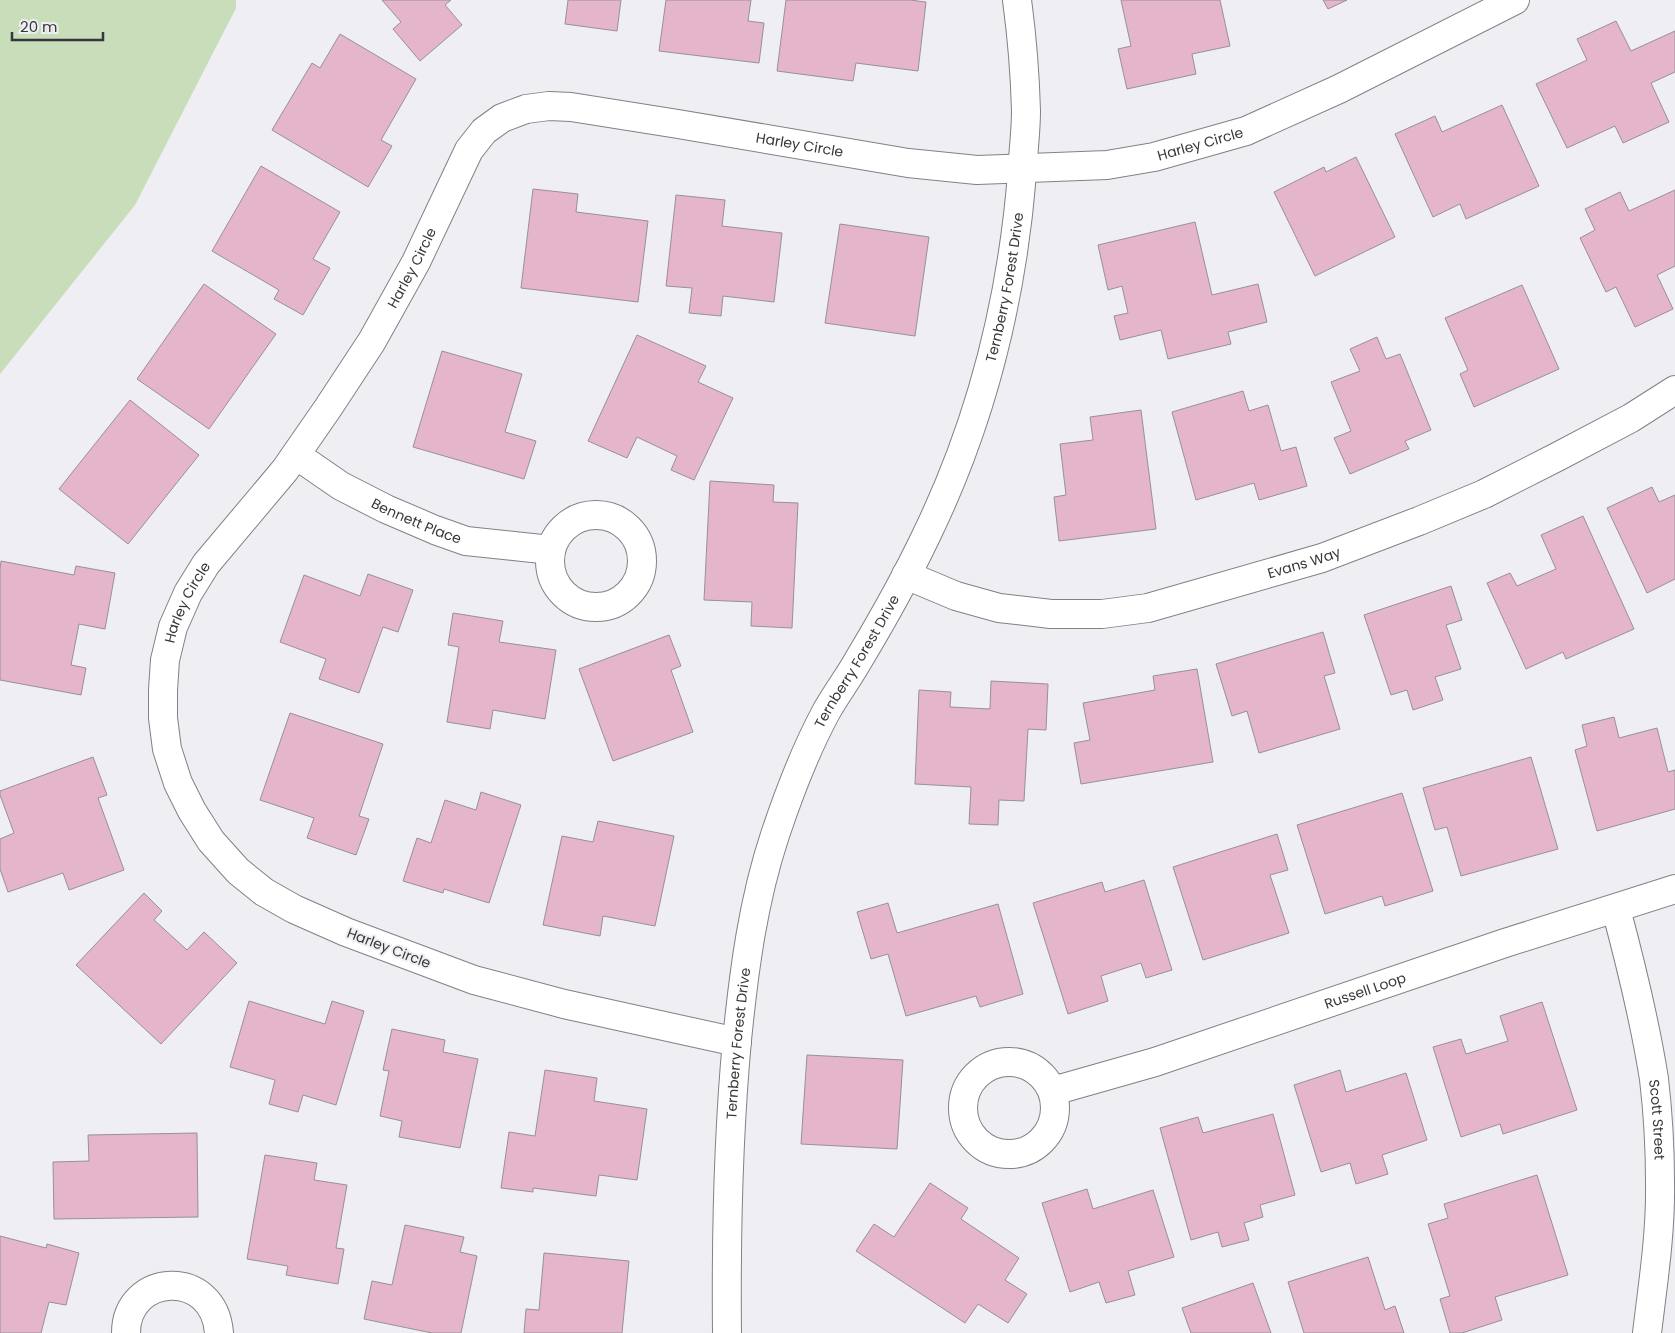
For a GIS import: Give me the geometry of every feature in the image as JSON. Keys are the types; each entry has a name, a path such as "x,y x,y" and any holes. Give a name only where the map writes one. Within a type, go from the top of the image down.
{"street":[{"name":"Ternberry Forest Drive","path":"727,1333 729,1161 732,1096 743,981 754,912 774,837 797,774 827,712 860,657 926,536 959,463 985,382 1004,309 1019,214 1026,115 1022,43 1017,0"},
{"name":"Harley Circle","path":"737,1042 564,1004 474,980 346,932 294,908 264,892 238,871 211,841 192,811 178,783 167,749 162,690 165,660 173,626 188,593 206,564 296,454 372,341 416,262 469,150 484,131 502,118 526,109 549,106 571,107 908,164 977,170 1107,164 1154,157 1246,131 1339,89 1515,0"},
{"name":"Evans Way","path":"906,575 956,596 999,608 1060,614 1102,614 1148,608 1322,558 1419,521 1484,494 1558,457 1631,418 1675,390"},
{"name":"Bennett Place","path":"296,454 341,486 386,509 435,530 466,541 551,550"},
{"name":"Russell Loop","path":"1053,1090 1155,1062 1505,943 1675,890"},
{"name":"Scott Street","path":"1616,909 1632,971 1654,1080 1658,1127 1660,1184 1658,1235 1647,1333"},
{"path":"126,1333 130,1311 140,1298 153,1290 169,1285 185,1287 200,1294 211,1306 218,1321 219,1333"}],"green space":[{"path":"0,0 236,0 236,8 135,205 0,374"}],"building":[{"path":"382,0 451,0 445,5 462,25 420,61 393,29 401,22"},
{"path":"568,0 621,0 617,31 565,24"},
{"path":"666,0 751,0 748,21 764,23 759,63 659,51"},
{"path":"786,0 910,0 926,2 918,71 856,63 853,81 777,71"},
{"path":"1121,0 1220,0 1230,46 1192,54 1196,74 1127,89 1118,49 1131,46"},
{"path":"1323,0 1347,0 1328,9"},
{"path":"1616,21 1631,51 1675,31 1675,72 1651,83 1669,122 1623,143 1615,126 1567,148 1536,84 1587,60 1577,39"},
{"path":"340,34 416,79 381,140 392,146 368,187 272,130 312,63 320,68"},
{"path":"1502,105 1539,186 1466,219 1460,204 1433,217 1395,134 1435,116 1442,132"},
{"path":"1356,157 1395,237 1315,276 1274,192 1324,167 1326,172"},
{"path":"261,166 340,212 313,259 330,268 303,315 274,299 279,290 212,251"},
{"path":"533,189 578,194 576,212 648,221 638,302 521,288"},
{"path":"1675,190 1675,266 1657,275 1673,309 1635,327 1616,287 1606,292 1580,238 1595,230 1585,209 1620,192 1629,211"},
{"path":"676,195 725,200 722,226 782,233 774,302 723,296 721,316 689,313 692,288 666,286"},
{"path":"1195,222 1212,295 1258,284 1267,322 1228,332 1231,344 1168,359 1161,330 1120,340 1114,316 1128,313 1122,286 1108,290 1098,245"},
{"path":"840,224 929,237 915,336 825,323"},
{"path":"204,284 276,334 209,429 137,379"},
{"path":"1522,285 1559,369 1474,407 1460,374 1468,370 1445,318"},
{"path":"637,335 706,366 698,382 733,398 694,480 671,470 677,456 637,437 627,458 588,441"},
{"path":"1377,337 1386,359 1400,354 1431,430 1405,441 1409,449 1350,474 1334,438 1351,431 1331,382 1360,371 1350,349"},
{"path":"442,351 522,374 505,432 536,441 524,479 413,447"},
{"path":"1243,391 1249,411 1268,405 1281,451 1296,447 1307,486 1259,500 1254,483 1196,500 1172,412"},
{"path":"130,400 199,455 128,544 59,489"},
{"path":"1141,410 1156,529 1059,541 1054,497 1066,495 1060,444 1093,440 1090,417"},
{"path":"710,481 774,485 773,502 798,503 792,628 751,626 752,602 704,600"},
{"path":"1652,487 1659,502 1675,495 1675,579 1647,593 1607,508"},
{"path":"1583,516 1634,629 1566,659 1563,652 1526,669 1487,583 1510,573 1517,586 1556,569 1541,535"},
{"path":"1,561 74,575 76,566 115,573 105,629 79,624 71,665 86,668 81,695 0,680"},
{"path":"368,574 413,590 398,632 383,627 359,693 319,679 326,659 280,642 304,575 360,596"},
{"path":"1451,586 1462,620 1446,625 1461,669 1435,677 1443,700 1413,710 1407,690 1391,695 1364,615"},
{"path":"453,613 503,621 499,642 556,650 545,719 493,710 490,729 447,722 459,647 448,645"},
{"path":"1323,632 1335,673 1324,676 1340,729 1259,753 1247,711 1232,716 1216,664"},
{"path":"669,635 681,666 671,670 693,732 613,761 579,669"},
{"path":"1197,669 1213,762 1081,784 1074,743 1090,740 1083,703 1155,690 1153,676"},
{"path":"991,681 1048,684 1046,730 1028,729 1024,801 999,800 998,825 969,824 971,787 915,784 919,690 951,692 950,707 990,709"},
{"path":"290,713 383,744 359,816 369,819 356,855 307,838 314,818 260,800"},
{"path":"1614,717 1619,738 1657,728 1668,772 1675,770 1675,809 1597,831 1575,750 1587,746 1582,725"},
{"path":"93,757 107,795 98,798 124,870 69,890 63,873 8,892 0,869 0,839 14,833 0,791"},
{"path":"1531,757 1558,849 1461,876 1447,827 1435,830 1423,788"},
{"path":"481,792 521,805 489,903 444,889 443,893 403,881 417,838 431,843 445,800 476,810"},
{"path":"1402,793 1433,891 1385,906 1382,896 1325,914 1297,825"},
{"path":"598,821 674,836 655,926 603,916 600,936 543,925 562,836 593,842"},
{"path":"1277,834 1288,870 1270,875 1289,933 1203,960 1173,867"},
{"path":"1144,880 1172,970 1146,978 1141,963 1101,976 1108,1001 1068,1014 1033,903 1102,882 1105,892"},
{"path":"144,893 162,911 154,920 187,950 204,932 237,963 161,1044 76,965"},
{"path":"888,903 897,933 998,904 1023,994 980,1007 976,996 906,1016 888,954 871,959 857,912"},
{"path":"249,1001 325,1024 332,1001 364,1011 336,1105 303,1095 298,1112 269,1104 275,1080 230,1067"},
{"path":"1542,1002 1577,1110 1503,1134 1500,1124 1461,1137 1433,1047 1461,1039 1466,1054 1508,1041 1500,1016"},
{"path":"392,1029 445,1040 443,1052 478,1059 460,1148 399,1137 402,1121 380,1116 389,1071 383,1070"},
{"path":"807,1055 903,1060 897,1149 801,1144"},
{"path":"545,1070 597,1078 594,1101 647,1109 637,1180 599,1175 596,1196 533,1188 533,1192 501,1188 509,1132 535,1136"},
{"path":"1340,1070 1346,1092 1406,1073 1427,1140 1382,1155 1388,1174 1356,1184 1350,1163 1321,1172 1294,1085"},
{"path":"1273,1114 1295,1195 1260,1205 1263,1217 1244,1223 1249,1240 1222,1247 1218,1232 1191,1240 1160,1128 1198,1117 1203,1133"},
{"path":"197,1133 198,1217 54,1219 53,1162 89,1161 88,1135"},
{"path":"265,1155 317,1163 314,1180 347,1185 336,1248 344,1249 338,1284 286,1275 288,1266 247,1259"},
{"path":"1537,1175 1568,1275 1495,1297 1502,1320 1462,1333 1450,1333 1440,1299 1450,1296 1428,1224 1448,1218 1444,1204"},
{"path":"930,1183 968,1208 961,1219 1019,1258 1005,1280 1027,1294 1008,1323 978,1304 965,1323 856,1251 874,1224 894,1237"},
{"path":"1087,1189 1093,1209 1153,1190 1174,1257 1128,1271 1135,1295 1106,1303 1099,1282 1070,1292 1042,1203"},
{"path":"405,1225 464,1237 460,1252 477,1256 461,1333 432,1333 364,1319 372,1281 392,1285"},
{"path":"0,1236 46,1248 47,1244 79,1253 66,1305 49,1302 41,1333 0,1333"},
{"path":"544,1253 629,1261 622,1333 524,1333 526,1309 539,1310"},
{"path":"1368,1257 1385,1310 1395,1306 1404,1333 1304,1333 1288,1282"},
{"path":"1253,1283 1271,1333 1191,1333 1182,1308"}]}
